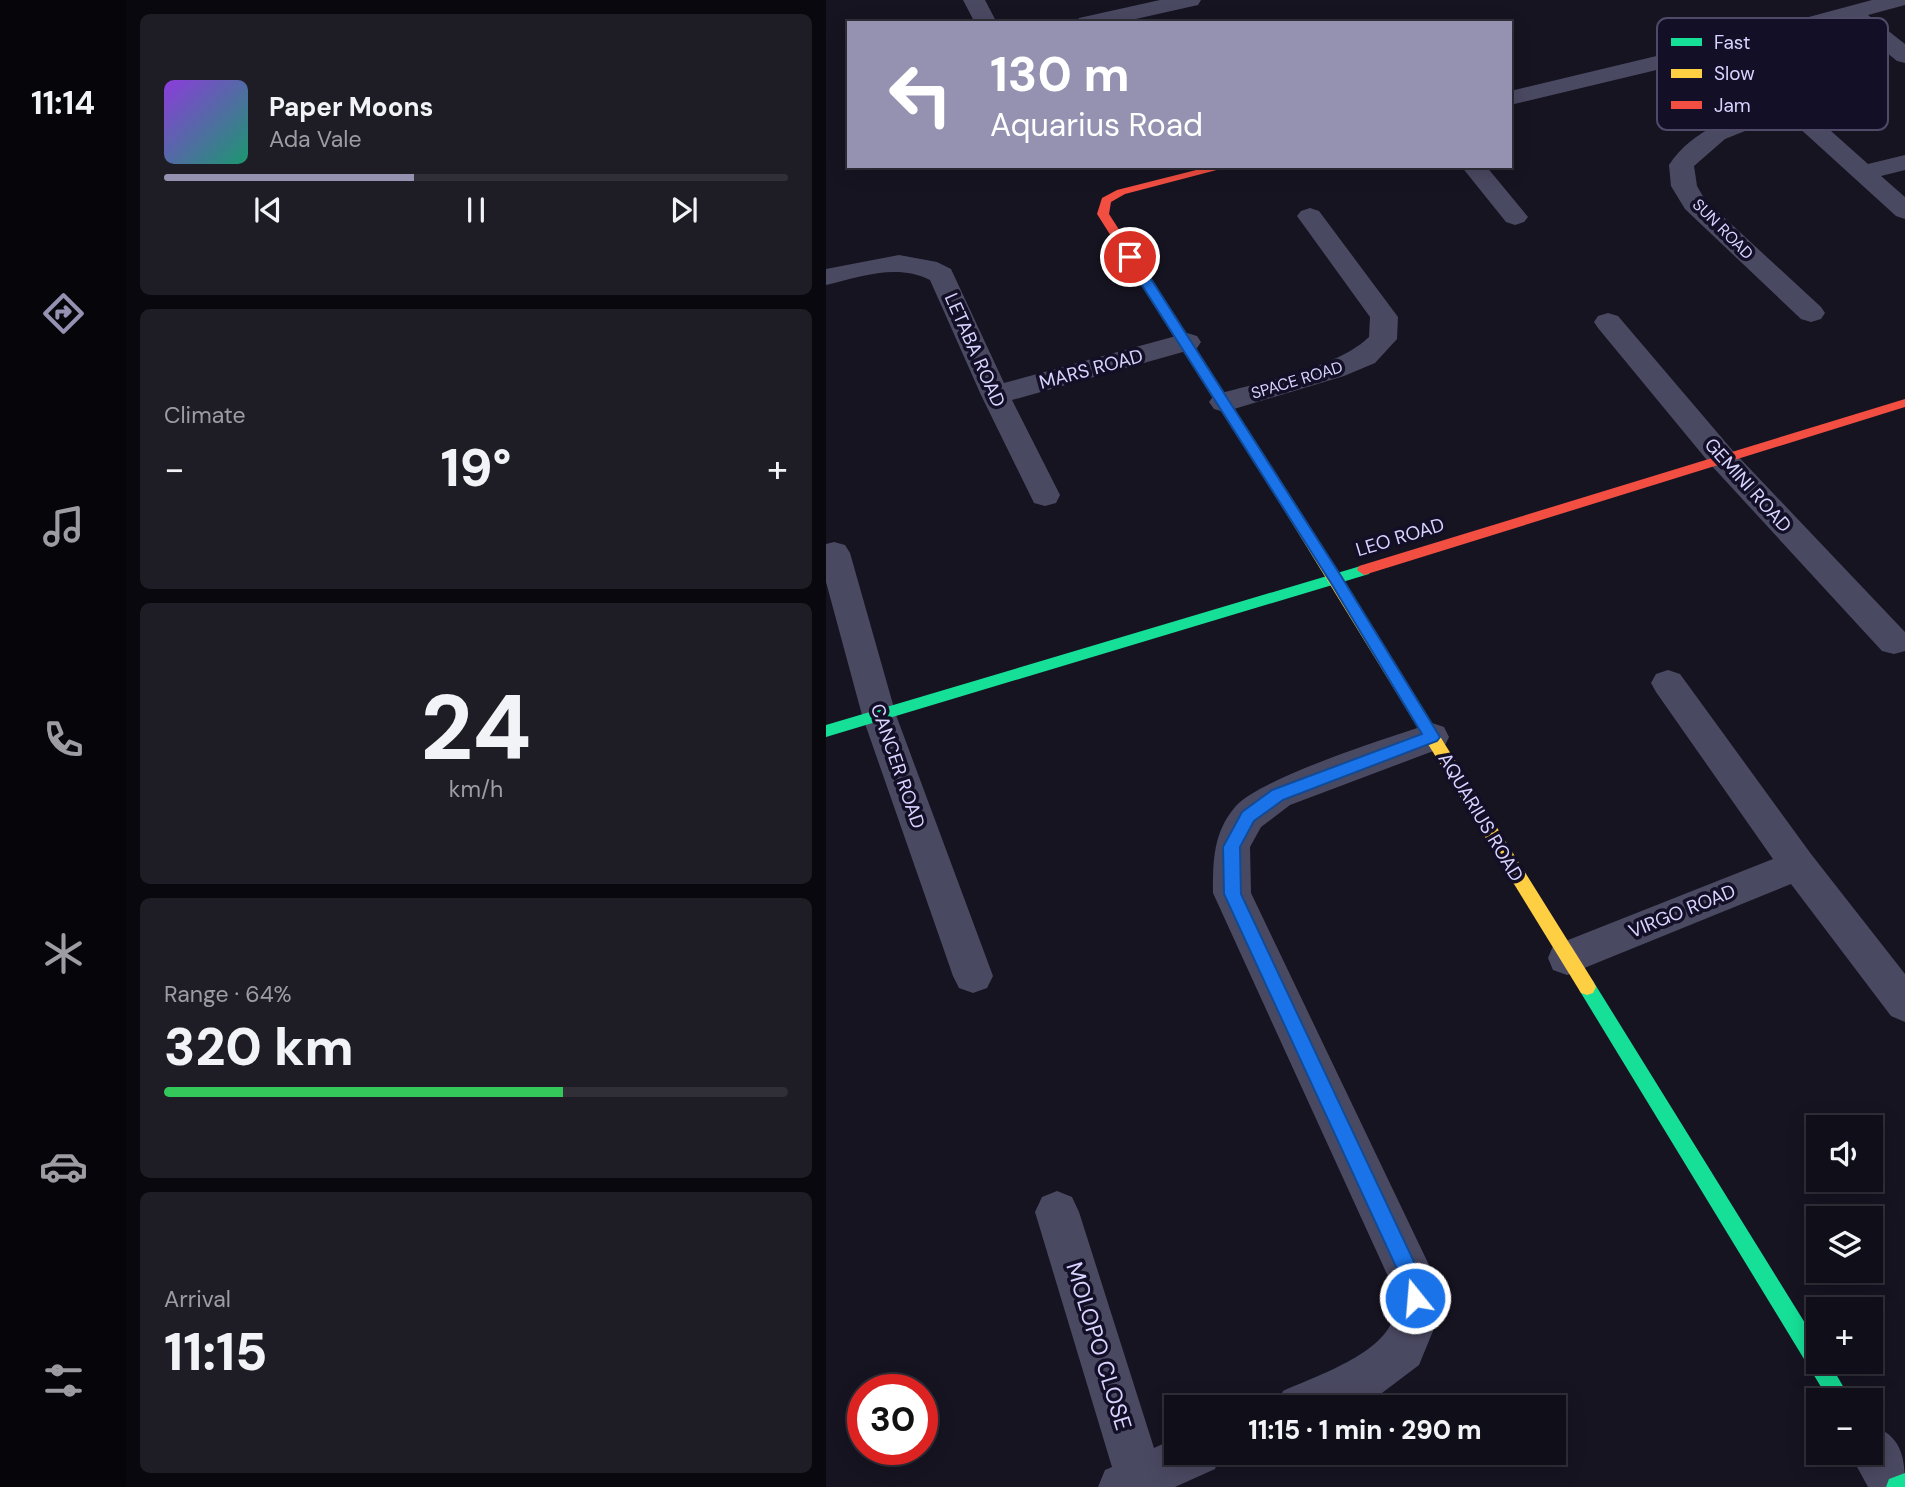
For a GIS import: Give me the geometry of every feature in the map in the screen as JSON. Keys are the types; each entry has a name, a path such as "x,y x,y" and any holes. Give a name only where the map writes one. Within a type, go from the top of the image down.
{"street":[{"path":"974,0 985,21"},
{"path":"1096,21 1190,0"},
{"path":"1829,18 1897,0"},
{"path":"1851,12 1858,18"},
{"path":"1888,42 1905,56"},
{"path":"1512,98 1657,63"},
{"name":"SUN ROAD","path":"1720,130 1694,148 1681,165 1684,186 1695,204 1811,313"},
{"path":"1815,130 1905,211"},
{"path":"1863,173 1905,162"},
{"name":"AQUARIUS ROAD","path":"1219,168 1121,192 1106,200 1102,214 1336,579 1834,1388"},
{"path":"1475,168 1515,217"},
{"name":"SPACE ROAD","path":"1224,402 1345,366 1365,357 1383,339 1384,317 1310,216"},
{"name":"LETABA ROAD","path":"826,277 901,262 925,264 941,275 995,395 1045,495"},
{"name":"GEMINI ROAD","path":"1608,322 1722,458 1894,642"},
{"name":"MARS ROAD","path":"995,395 1186,342"},
{"name":"LEO ROAD","path":"826,731 1336,579 1905,403"},
{"name":"CANCER ROAD","path":"834,553 878,715 973,976"},
{"path":"1668,683 1798,864 1905,1004"},
{"path":"1326,1395 1366,1377 1403,1349 1418,1314 1413,1281 1232,894 1232,847 1248,817 1278,795 1432,737"},
{"name":"VIRGO ROAD","path":"1567,958 1798,864"},
{"name":"MOLOPO CLOSE","path":"1058,1212 1131,1483"},
{"path":"1131,1483 1170,1465"},
{"path":"1882,1465 1896,1487 1905,1484"}],"traffic: fast":[{"path":"826,731 1364,570"},
{"path":"1587,987 1834,1388"},
{"path":"1897,1487 1905,1484"}],"traffic: slow":[{"path":"1269,474 1587,987"}],"traffic: jam":[{"path":"1219,168 1121,192 1106,200 1103,214 1269,474"},
{"path":"1364,570 1905,403"}],"route":[{"path":"1130,257 1336,579 1432,737 1278,795 1248,817 1232,847 1232,894 1413,1281 1415,1298"}]}
